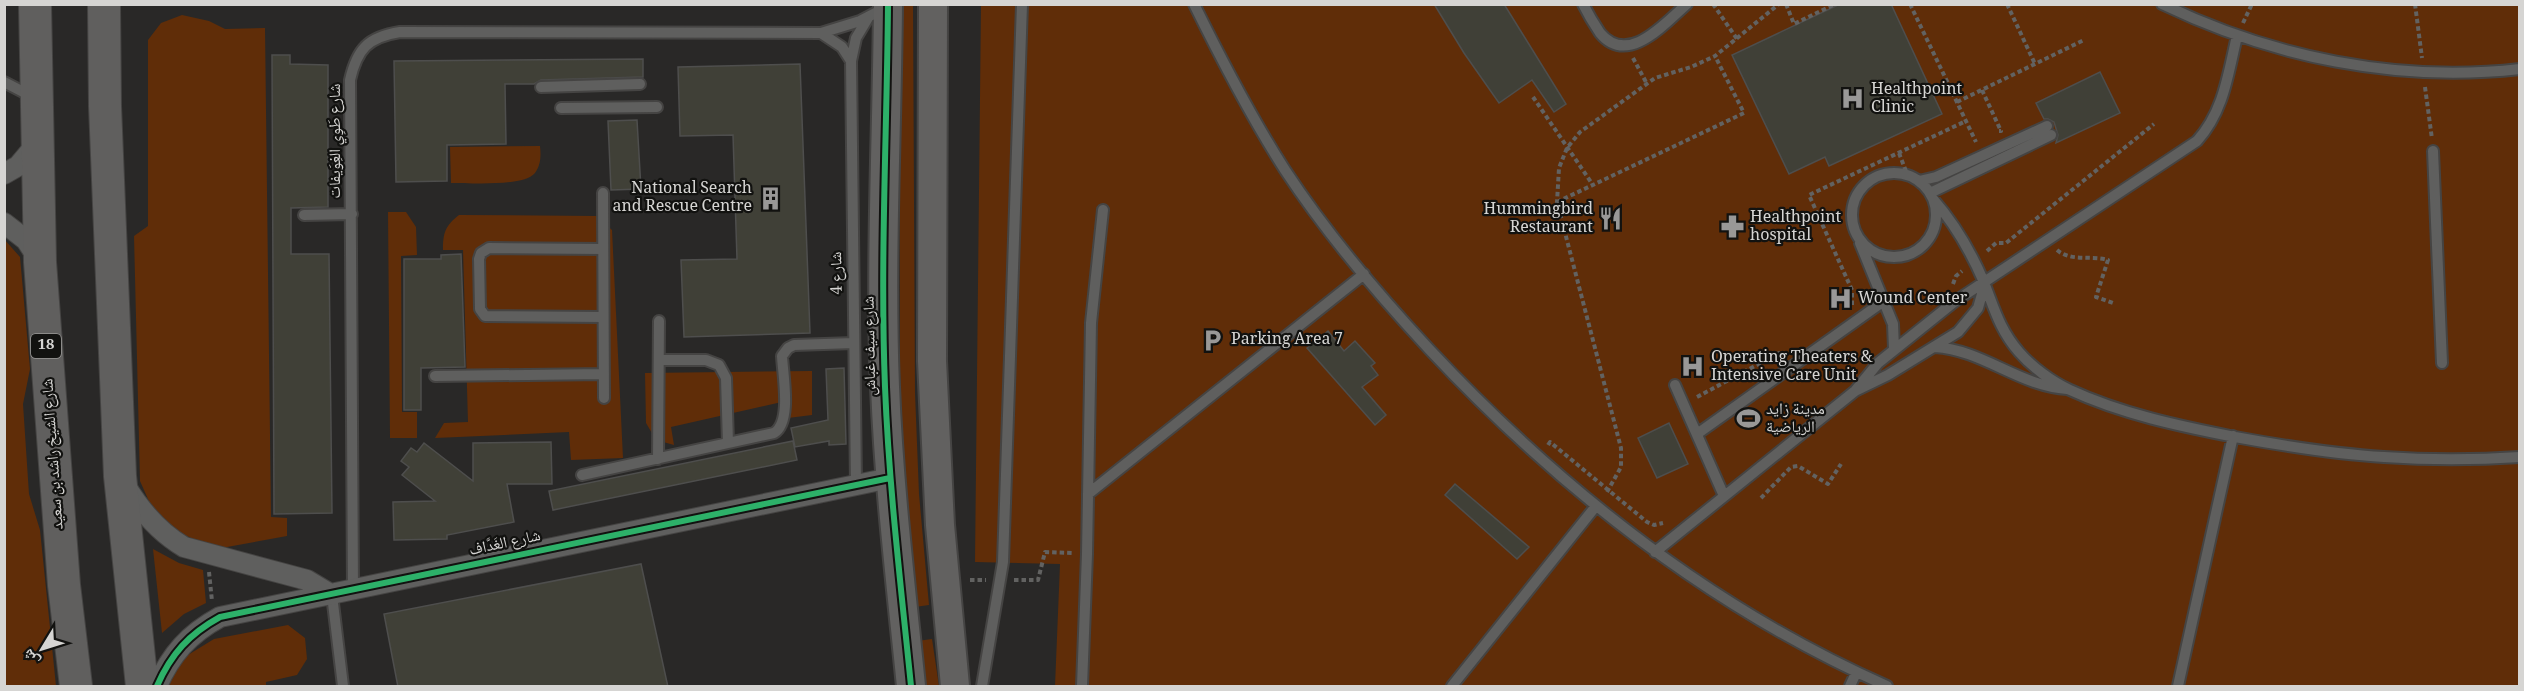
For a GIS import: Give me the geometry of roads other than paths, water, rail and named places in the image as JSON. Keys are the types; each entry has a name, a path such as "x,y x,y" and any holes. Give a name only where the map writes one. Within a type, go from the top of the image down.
{"main road":[{"name":"شارع الشيخ راشد بن سعيد","path":"34,4 39,141 40,261 64,585 76,687"},
{"path":"104,4 120,476 142,687"}],"street":[{"path":"933,4 932,361 940,525 955,687"},
{"name":"شارع سيف غباش","path":"881,9 884,293 890,478 910,687"},
{"path":"4,174 18,166 39,141"},
{"path":"4,223 26,240 40,261"},
{"path":"120,476 142,510 170,538 184,547 306,580 332,595"},
{"name":"شارع الغَدَّاف","path":"157,687 167,665 183,642 194,632 216,619 890,478"}],"lane":[{"path":"982,687 1003,562 1022,4"},
{"path":"1194,4 1222,62 1275,154 1323,224 1451,372 1538,456 1596,506 1655,552 1713,593 1767,626 1887,687"},
{"path":"1583,4 1601,33 1617,44 1626,46 1642,42 1687,4"},
{"path":"2162,4 2237,36 2283,51 2331,62 2379,68 2469,72 2520,69"},
{"name":"شارع طَوِي الغِوَيفات","path":"353,591 351,80 354,62 365,46 382,35 400,32 821,33 881,9"},
{"name":"شارع 4","path":"856,485 851,61 856,38 881,9"},
{"path":"821,33 842,47 851,61"},
{"path":"1855,391 1878,363 1954,302 2197,141 2213,121 2219,109 2237,36"},
{"path":"4,82 38,100"},
{"path":"541,87 640,84"},
{"path":"561,108 657,107"},
{"path":"1919,181 1936,177 2049,130 1932,196"},
{"path":"2433,151 2442,363"},
{"path":"1894,349 1894,329 1853,225 1852,212 1854,199 1870,179 1895,172 1919,181 1958,230 1975,261 1998,322 2019,352 2032,365 2068,389"},
{"path":"603,193 604,398"},
{"path":"1858,237 1876,253 1888,257 1901,257 1913,253 1923,246 1933,230 1936,212 1932,196"},
{"path":"1082,687 1091,323 1103,210"},
{"path":"304,215 352,214"},
{"path":"603,249 489,248 481,253 479,260 480,309 485,316 603,317"},
{"path":"1088,494 1364,274"},
{"path":"1655,552 1855,391 1958,332 1972,317 1982,298 1984,284"},
{"path":"1697,434 1884,301"},
{"path":"658,459 659,321"},
{"path":"582,475 770,435 779,430 785,419 782,356 788,348 794,345 854,343"},
{"path":"1934,347 1970,353 2030,382 2068,389 2166,422 2233,436 2293,447 2384,457 2455,459 2520,457"},
{"path":"659,360 706,360 719,365 726,378 728,444"},
{"path":"435,376 604,374"},
{"path":"1675,384 1724,496"},
{"path":"2178,687 2233,436"},
{"path":"1452,687 1596,506"},
{"path":"332,595 343,687"},
{"path":"1850,687 1857,673"}],"place":[{"name":"Healthpoint Clinic","path":"1853,99"},
{"name":"National Search and Rescue Centre","path":"770,198"},
{"name":"Hummingbird Restaurant","path":"1611,219"},
{"name":"Healthpoint hospital","path":"1732,227"},
{"name":"Wound Center","path":"1840,299"},
{"name":"Parking Area 7","path":"1213,340"},
{"name":"Operating Theaters & Intensive Care Unit","path":"1693,367"},
{"name":"مدينة زايد الرياضية","path":"1748,419"}]}
